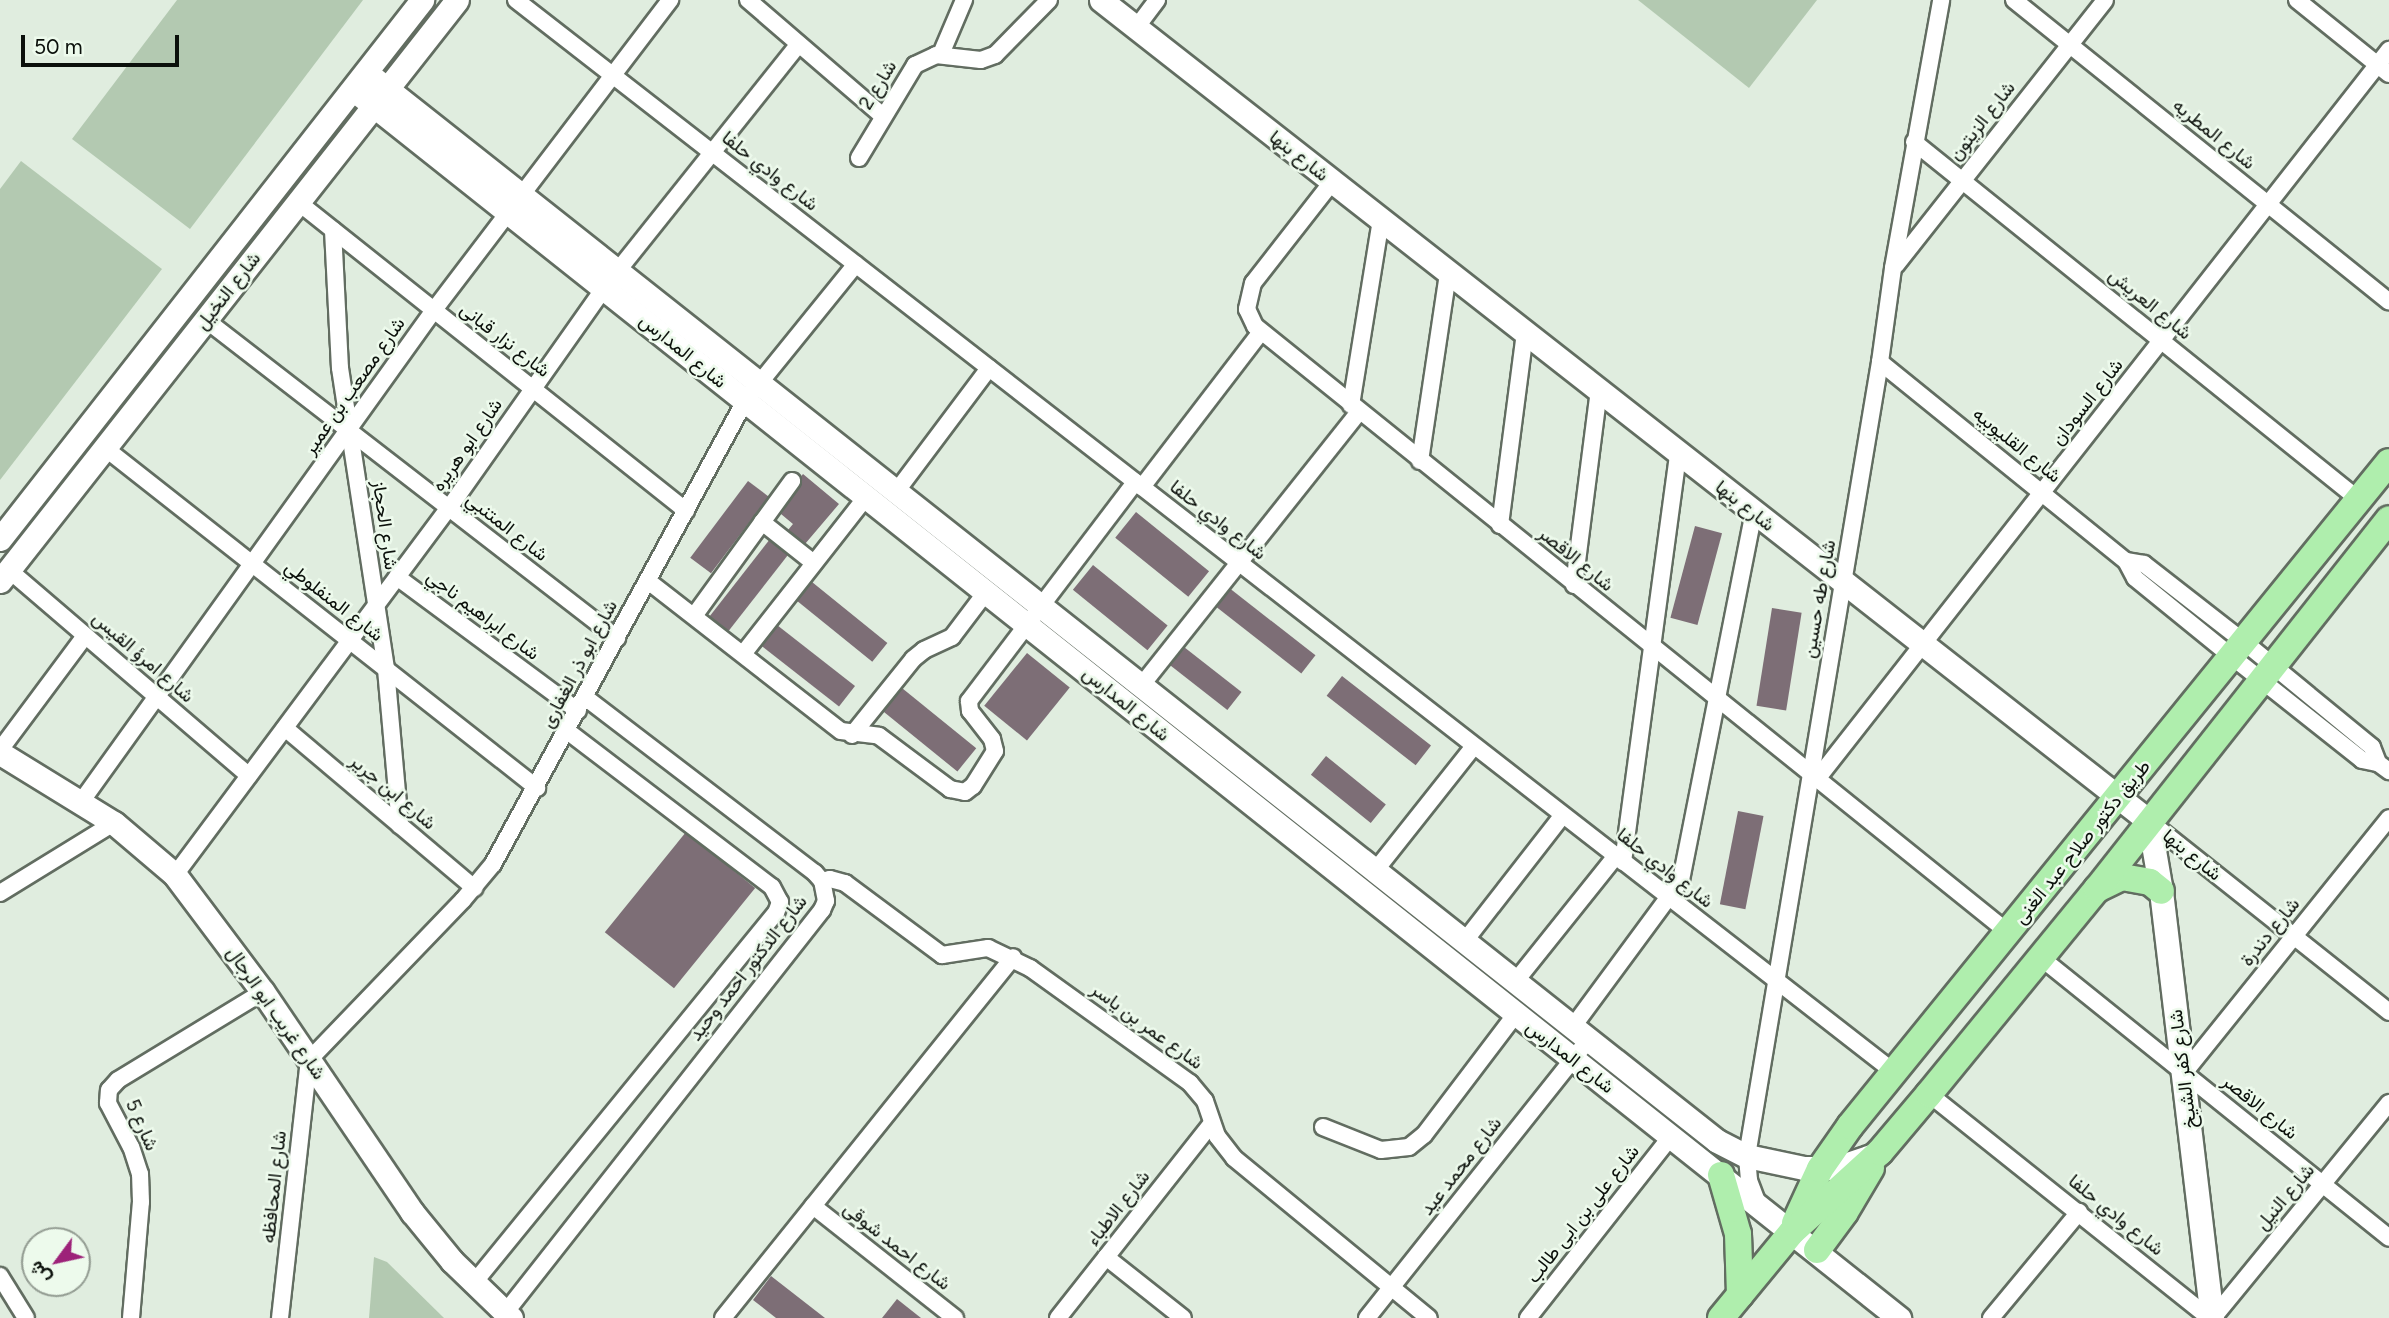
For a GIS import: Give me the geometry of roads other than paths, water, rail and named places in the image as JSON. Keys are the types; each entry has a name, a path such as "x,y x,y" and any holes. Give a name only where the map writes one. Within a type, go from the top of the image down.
{"main road":[{"name":"شارع النخيل","path":"0,539 422,0"},
{"name":"شارع النخيل","path":"4,576 457,0"},
{"name":"شارع بنها","path":"1101,0 2150,821"},
{"name":"شارع المدارس","path":"360,81 752,392 896,492 1032,615 1516,1014 1817,1250 1899,1318"},
{"name":"شارع المدارس","path":"752,392 866,497 986,593 1032,615 1141,686 1717,1141 1747,1156 1820,1169 1853,1164 1880,1152"},
{"name":"طريق دكتور صلاح عبد الغنى","path":"1792,1232 1820,1169 1894,1072 2389,461"},
{"name":"طريق دكتور صلاح عبد الغنى","path":"1721,1318 1792,1232 1880,1152 1929,1094 2097,889 2389,519"},
{"name":"شارع غريب ابو الرجال","path":"0,752 114,823 175,875 264,992 412,1212 473,1284 508,1315"},
{"name":"شارع كفر الشيخ","path":"2150,821 2184,1073 2212,1318"},
{"path":"2097,889 2122,877 2150,882 2161,891"},
{"path":"1817,1250 1845,1212 1880,1152"},
{"path":"1721,1175 1738,1234 1740,1295"}],"street":[{"name":"شارع وادي حلفا","path":"516,0 1894,1072"},
{"name":"شارع مصعب بن عمير","path":"81,802 350,431 434,310 670,0"},
{"path":"748,0 883,116"},
{"path":"964,0 941,54 981,60 995,55 1049,0"},
{"path":"1136,28 1157,0"},
{"name":"شارع طه حسين","path":"1758,1204 1749,1180 1747,1156 1814,777 1893,268 1941,0"},
{"name":"شارع المطريه","path":"2014,0 2389,301"},
{"name":"شارع الزيتون","path":"1893,268 2105,0"},
{"path":"2297,0 2383,70"},
{"name":"شارع ابو هريره","path":"175,875 449,508 610,280 799,44"},
{"name":"شارع السودان","path":"1814,777 1923,645 2268,204 2383,70 2389,50"},
{"name":"شارع 2","path":"859,158 915,65 941,54"},
{"name":"شارع العريش","path":"1914,142 2358,499"},
{"path":"648,581 837,729 852,735 879,736 950,789 960,793 970,790 995,751 992,739 970,711 970,701 1032,615 1261,333 1250,318 1249,291 1332,182"},
{"name":"شارع نزار قبانى","path":"298,202 686,511"},
{"path":"1141,686 1355,409 1381,220"},
{"name":"شارع الحجاز","path":"333,230 340,368 386,669 400,825"},
{"name":"شارع ابو ذر الغفارى","path":"309,1060 474,888 501,852 752,392 856,264"},
{"path":"1420,461 1448,272"},
{"name":"شارع المتنبي","path":"206,320 617,638"},
{"name":"شارع الاقصر","path":"1261,333 2009,933"},
{"path":"1500,525 1525,333"},
{"name":"شارع القليوبيه","path":"1880,362 2126,561 2144,564 2267,673 2372,747 2384,767"},
{"path":"896,492 989,368"},
{"path":"1574,585 1599,391"},
{"name":"شارع المنفلوطي","path":"105,448 537,788"},
{"path":"1515,982 1620,859 1654,649 1678,453"},
{"path":"694,616 792,481"},
{"path":"743,654 866,497"},
{"name":"شارع محمد عيد","path":"1367,1318 1573,1059 1580,1034 1683,874 1754,513"},
{"path":"762,522 814,563"},
{"name":"شارع امرؤ القيس","path":"4,576 85,636 249,776"},
{"name":"شارع ابراهيم ناجي","path":"397,577 581,704"},
{"path":"852,735 913,659 952,637 986,593"},
{"path":"0,752 85,636"},
{"name":"شارع الدكتور احمد وحيد","path":"508,1315 822,910 826,901 822,881 581,704"},
{"name":"شارع ابن جرير","path":"285,728 474,888"},
{"name":"شارع الدكتور احمد وحيد","path":"473,1284 776,913 780,902 772,887 567,731"},
{"path":"1375,871 1474,746"},
{"path":"1464,942 1563,815"},
{"name":"شارع دندرة","path":"2184,1073 2389,818"},
{"name":"شارع بنها","path":"2150,821 2389,1012"},
{"path":"0,893 114,823"},
{"name":"شارع عمر بن ياسر","path":"822,881 845,883 942,955 980,947 1013,957 1190,1083 1205,1101 1211,1124 1234,1158 1429,1318"},
{"path":"723,1318 1013,957"},
{"name":"شارع الاقصر","path":"2040,957 2389,1238"},
{"name":"شارع 5","path":"131,1318 140,1181 131,1147 108,1103 109,1090 118,1080 264,992"},
{"path":"1323,1126 1381,1150 1409,1147 1424,1135 1516,1014"},
{"name":"شارع المحافظه","path":"280,1318 309,1060"},
{"name":"شارع وادي حلفا","path":"1929,1094 2212,1318"},
{"name":"شارع النيل","path":"2212,1318 2389,1102"},
{"name":"شارع الاطباء","path":"1058,1318 1211,1124"},
{"name":"شارع على بن ابى طالب","path":"1528,1318 1671,1136"},
{"name":"شارع احمد شوقى","path":"813,1206 955,1318"},
{"path":"1991,1318 2079,1212"},
{"path":"1106,1257 1183,1318"},
{"path":"0,1276 26,1318"}]}
